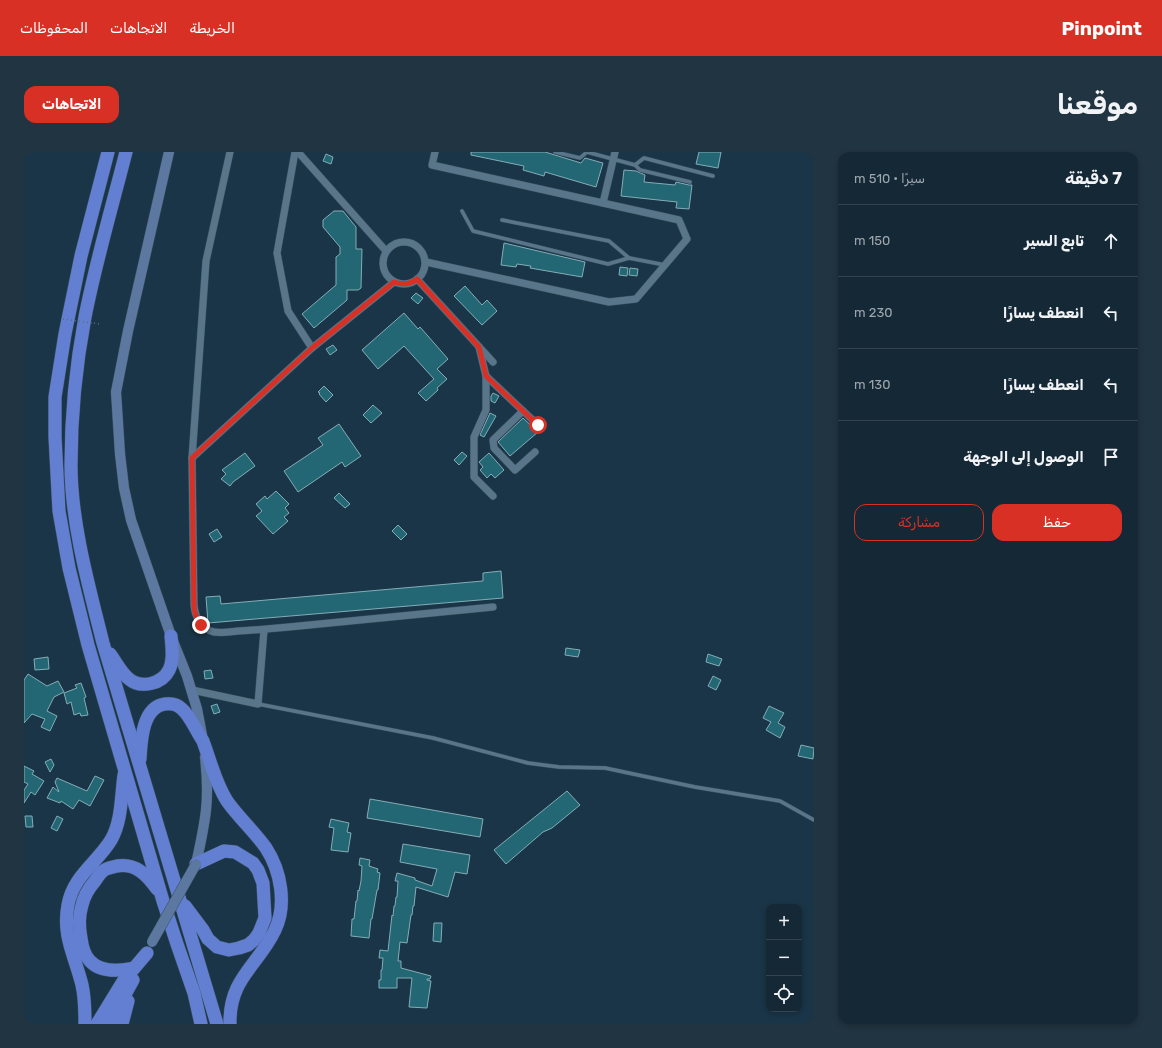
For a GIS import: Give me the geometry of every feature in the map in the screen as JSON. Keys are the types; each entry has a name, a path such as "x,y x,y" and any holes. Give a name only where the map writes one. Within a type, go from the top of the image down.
{"highway":[{"path":"108,152 81,256 65,334 55,398 55,437 59,511 69,568 88,645 176,944 194,993 200,1024"},
{"path":"126,152 86,317 79,361 74,408 71,466 76,517 90,589 103,644 217,1024"},
{"path":"103,644 129,679 139,684 148,684 157,682 169,671 172,662 171,636"},
{"path":"139,767 145,722 152,711 161,704 172,703 181,707 186,712 203,743 226,799 266,849 274,866 280,884 281,899 280,914 276,930 235,990 230,1015 230,1024"},
{"path":"85,1024 84,994 68,940 65,922 68,904 74,885 103,851 112,838 118,824 125,769"},
{"path":"180,899 208,939 217,947 229,950 239,948 248,945 259,933 265,918 263,883 258,870 253,863 235,852 224,851 196,864"},
{"path":"134,968 121,970 108,969 90,961 82,947 80,935 82,905 86,895 103,871 124,865 142,871 149,878 164,901"},
{"path":"97,1024 124,980 150,948"},
{"path":"109,1024 150,948"},
{"path":"122,1024 130,995 150,948"},
{"path":"191,1024 194,993"}],"main road":[{"path":"150,948 196,864 207,808 207,783 203,743 197,709 188,676 171,636 131,520 124,488 116,392 169,152"}],"street":[{"path":"230,152 206,261 192,458 194,612 197,619 201,625 214,632 264,630 493,607"},
{"path":"296,152 277,253 288,311 312,348"},
{"path":"296,152 386,251"},
{"path":"426,262 609,302 636,299 687,239 679,220 432,165 435,152"},
{"path":"603,203 614,155"},
{"path":"403,241 416,245 421,250 426,262 421,276 409,284 394,282 388,278 384,272 382,264 386,251 391,246 403,241"},
{"path":"417,279 493,362"},
{"path":"192,458 312,348 394,282"},
{"path":"479,347 486,376 486,410 474,437 474,477 493,496"},
{"path":"486,376 538,425"},
{"path":"523,411 493,440 494,448 515,470 535,452"},
{"path":"192,690 258,704 264,630"}],"lane":[{"path":"555,152 580,158 587,152 614,155 636,165 640,170 690,182"},
{"path":"636,165 644,158 712,176"},
{"path":"462,211 473,231 608,264 628,258 665,265"},
{"path":"502,220 609,241 628,258"},
{"path":"258,704 433,738 528,763 559,767 605,768 695,787 780,801 814,820"}],"path":[{"path":"63,319 100,324"}],"building":[{"path":"471,152 545,152 581,163 585,158 603,163 596,187 545,172 544,176 523,170 524,166 471,155"},
{"path":"699,152 721,152 718,168 696,164"},
{"path":"326,154 333,157 331,164 323,161"},
{"path":"624,170 636,171 645,175 644,182 675,185 676,182 692,185 689,209 676,208 677,202 621,196"},
{"path":"334,211 343,211 356,227 356,249 362,249 361,288 358,290 347,290 347,300 314,328 302,314 336,285 336,257 340,254 340,247 323,227 323,220"},
{"path":"504,243 585,262 582,277 530,268 531,266 517,264 516,267 501,265"},
{"path":"620,267 628,268 627,276 619,275"},
{"path":"630,268 638,269 637,276 629,275"},
{"path":"465,286 482,305 487,300 497,311 482,325 454,296"},
{"path":"416,293 423,298 418,304 411,298"},
{"path":"404,313 418,329 420,327 448,359 437,369 447,379 426,401 418,393 434,379 404,346 378,369 362,350"},
{"path":"333,345 337,350 330,355 326,349"},
{"path":"324,386 333,395 326,402 318,392"},
{"path":"493,393 499,396 495,403 491,401 491,396"},
{"path":"373,405 382,413 371,423 363,415"},
{"path":"490,413 496,416 484,437 480,435"},
{"path":"523,418 538,432 510,456 498,442"},
{"path":"339,424 361,456 345,467 342,462 298,492 284,471 323,445 318,438"},
{"path":"462,452 467,456 459,465 454,460"},
{"path":"245,453 255,466 233,482 230,486 221,479 226,474 222,470"},
{"path":"489,453 504,470 495,478 491,474 487,478 480,470 483,467 479,462"},
{"path":"276,491 289,504 285,508 289,513 284,517 288,521 273,534 256,516 262,511 256,504 265,496 267,499"},
{"path":"339,493 350,504 345,508 334,498"},
{"path":"398,525 407,534 401,540 392,531"},
{"path":"217,529 222,537 214,542 209,534"},
{"path":"501,571 503,598 208,623 206,597 220,596 221,604 483,581 483,573"},
{"path":"566,648 580,650 578,657 565,655"},
{"path":"708,654 722,659 719,666 706,662"},
{"path":"48,657 49,669 35,670 34,659"},
{"path":"211,670 213,678 205,679 204,671"},
{"path":"28,674 47,686 58,681 64,692 54,697 47,711 57,716 50,731 41,727 45,719 32,714 24,723 24,680"},
{"path":"713,676 721,680 716,690 708,686"},
{"path":"81,683 86,697 84,698 88,715 81,716 80,713 74,715 71,702 67,704 64,693 77,688 75,685"},
{"path":"217,704 220,712 214,714 211,706"},
{"path":"769,706 784,713 778,723 785,727 780,738 766,730 771,722 763,718"},
{"path":"801,745 814,748 813,759 798,756"},
{"path":"51,759 54,765 50,772 45,762"},
{"path":"24,766 34,771 32,774 44,781 35,795 31,792 24,803 24,790 28,784 24,782"},
{"path":"95,776 104,780 90,806 79,800 73,809 61,801 60,803 47,798 53,787 59,792 55,782 57,778 87,791"},
{"path":"567,791 580,805 552,828 543,832 506,864 494,850"},
{"path":"370,799 483,819 480,837 367,818"},
{"path":"25,816 32,816 33,827 26,827"},
{"path":"57,816 63,819 57,831 51,828"},
{"path":"331,819 349,823 347,832 351,833 348,852 331,850 334,828 329,827"},
{"path":"403,844 470,855 467,874 455,872 448,897 416,887 407,943 400,942 398,961 401,961 401,968 431,976 430,979 427,979 431,981 427,1008 409,1007 412,978 397,978 397,988 379,988 383,958 379,958 380,950 388,951 392,915 393,916 397,897 398,881 395,881 397,873 415,878 415,880 432,886 437,869 400,862"},
{"path":"360,858 370,860 369,866 378,869 377,872 380,873 369,938 351,936 352,919 354,919 358,890 359,891 361,881 362,866 359,865"},
{"path":"434,923 442,923 441,942 433,941"}],"route":[{"path":"201,625 194,612 192,458 312,348 394,282 409,284 417,279 479,347 486,376 538,425"}]}
